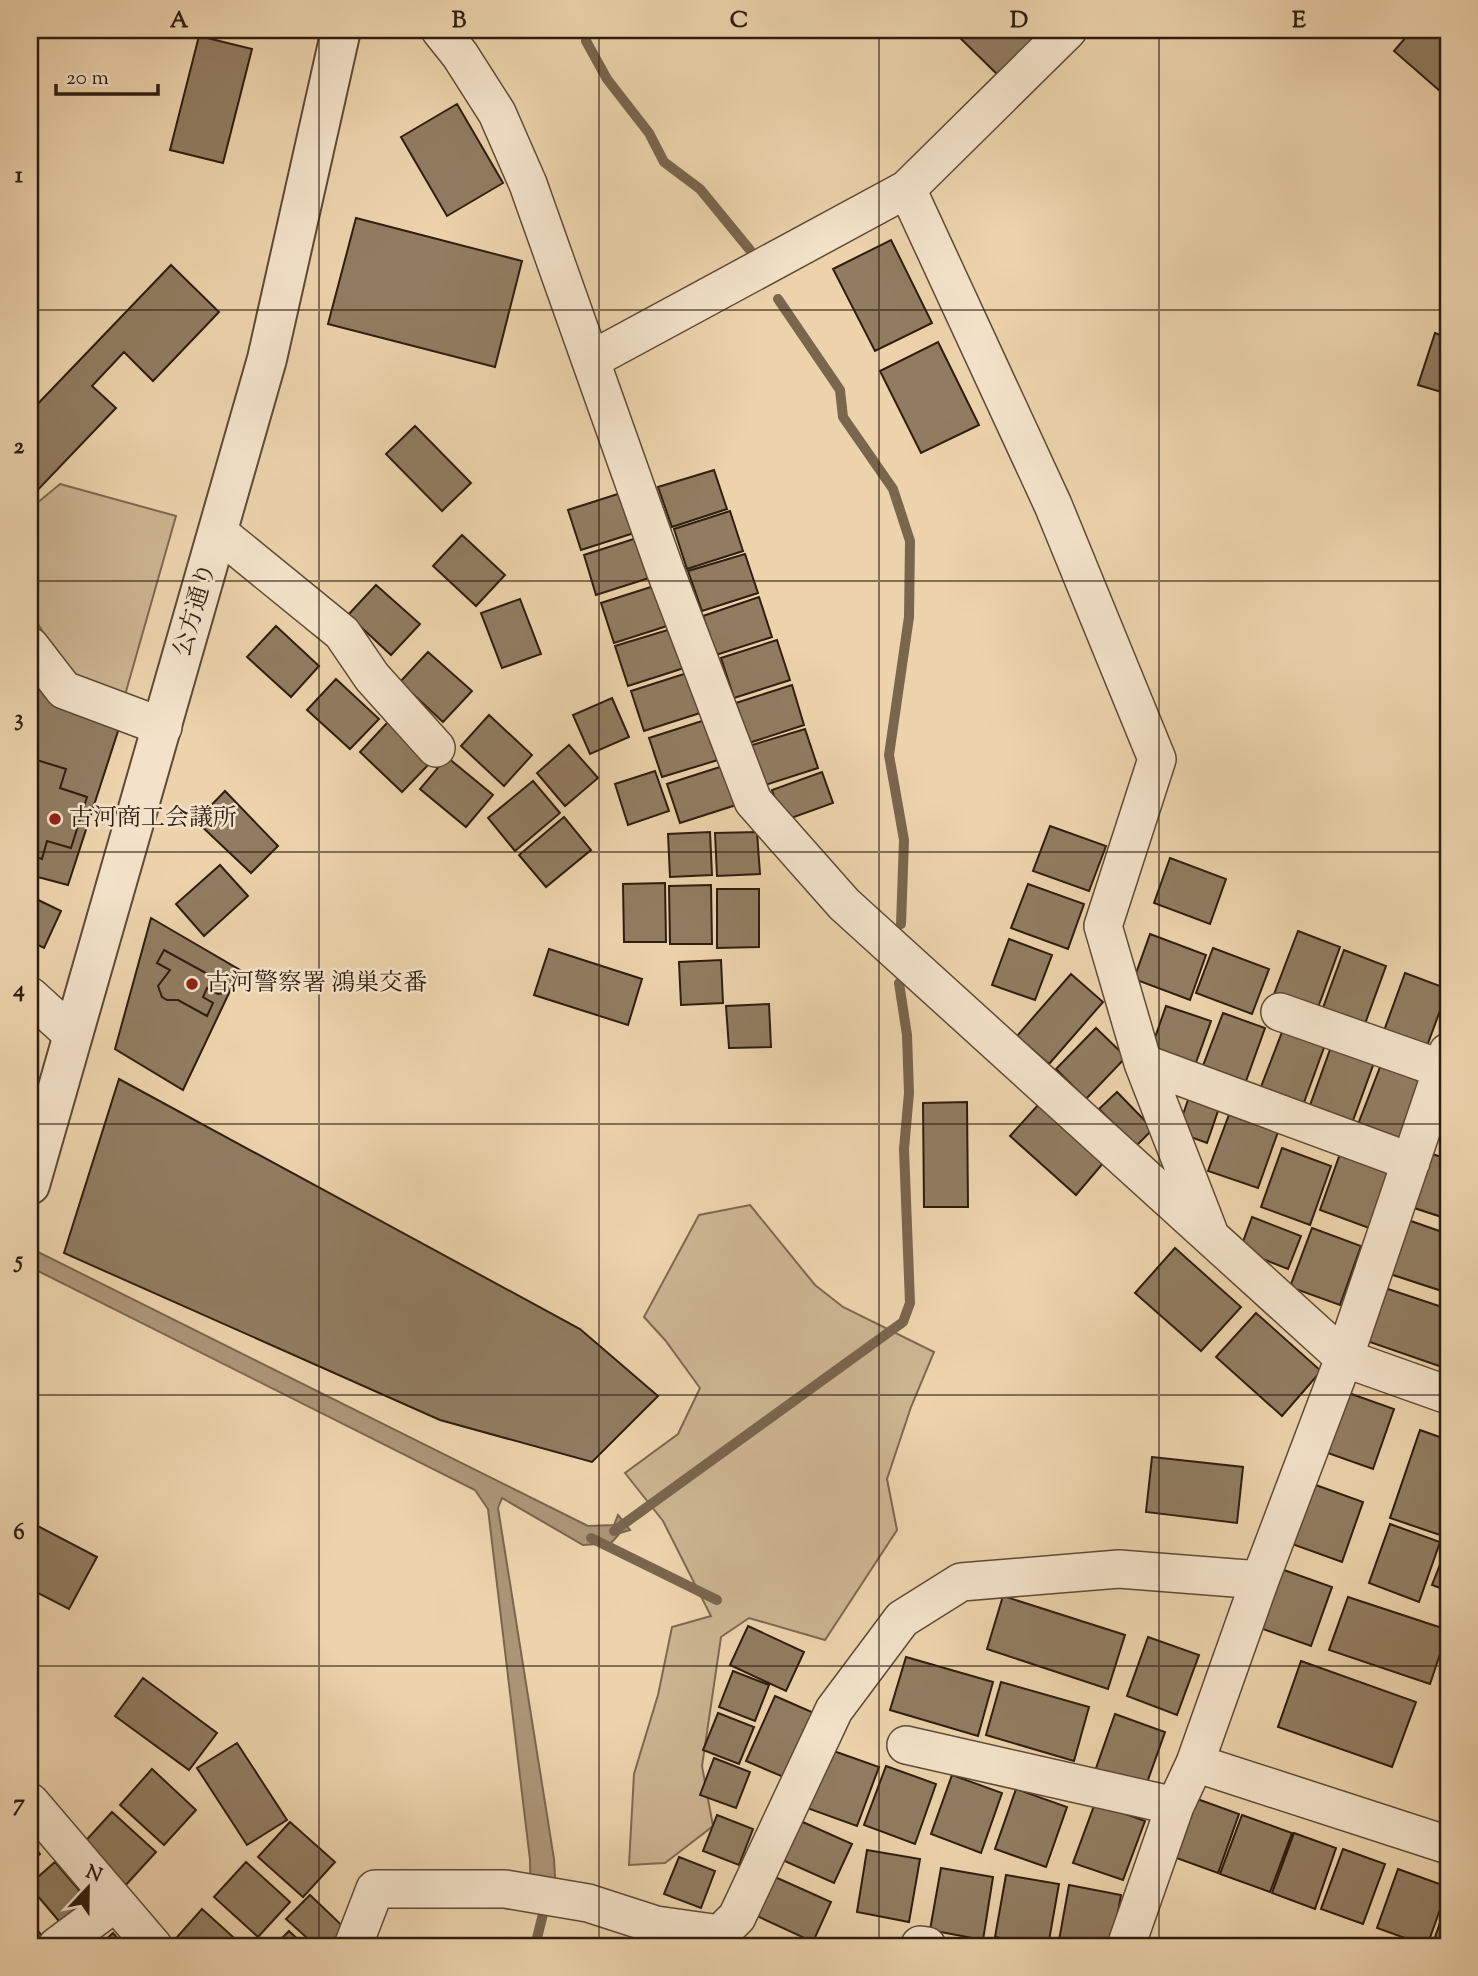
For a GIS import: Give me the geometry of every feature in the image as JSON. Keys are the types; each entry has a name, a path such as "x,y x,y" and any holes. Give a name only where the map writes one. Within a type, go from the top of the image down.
{"street":[{"name":"公方通り","path":"30,1185 267,359 341,30"},
{"path":"440,30 460,55 497,113 528,184 666,570 753,801 844,904 1344,1358 1448,1395"},
{"path":"591,360 907,189 1068,30"},
{"path":"907,189 1053,505 1157,759 1103,926 1143,1063 1211,1238"},
{"path":"218,532 342,633 372,677 436,748"},
{"path":"30,646 64,690 163,727"},
{"path":"30,996 73,1035"},
{"path":"1126,1946 1175,1806 1195,1763 1260,1580 1344,1358 1445,1061 1280,1012"},
{"path":"1143,1063 1411,1162"},
{"path":"353,1946 375,1889 505,1889 588,1903 656,1925 720,1934 737,1917 834,1710 902,1619 961,1582 1119,1569 1260,1580"},
{"path":"905,1745 1175,1806"},
{"path":"1195,1763 1448,1845"},
{"path":"30,1802 153,1946"},
{"path":"57,1946 115,1903"}],"shaded area":[{"path":"60,484 176,516 125,695 72,679 30,611 30,509"},
{"path":"750,1205 815,1285 843,1307 934,1352 911,1407 887,1479 897,1530 825,1640 749,1618 721,1637 702,1766 713,1826 665,1863 629,1865 634,1774 658,1695 672,1627 711,1616 663,1521 625,1473 678,1434 700,1388 665,1340 644,1317 699,1215"},
{"path":"30,1248 588,1526 614,1525 618,1515 630,1530 620,1533 611,1543 583,1545 502,1498 498,1508 554,1859 557,1911 531,1909 530,1860 488,1509 475,1490 30,1267"}],"building":[{"path":"952,30 1022,30 1036,44 1002,79"},
{"path":"1412,30 1448,30 1448,98 1394,51"},
{"path":"199,36 252,49 223,163 170,150"},
{"path":"457,104 503,183 447,216 401,137"},
{"path":"356,218 522,261 495,367 328,324"},
{"path":"891,240 932,323 875,351 833,269"},
{"path":"171,265 219,312 153,381 124,352 92,386 116,408 30,498 30,412"},
{"path":"1435,333 1448,338 1448,394 1418,385"},
{"path":"938,342 979,425 921,453 880,371"},
{"path":"415,426 471,483 442,511 386,454"},
{"path":"714,470 727,509 672,527 658,487"},
{"path":"624,492 637,532 581,550 568,510"},
{"path":"730,511 743,551 687,569 674,529"},
{"path":"1448,528 1448,559 1442,557"},
{"path":"462,535 505,575 476,606 433,566"},
{"path":"640,537 652,577 596,595 584,555"},
{"path":"745,554 758,593 702,611 688,571"},
{"path":"376,585 420,624 391,655 348,615"},
{"path":"657,585 670,625 614,643 601,603"},
{"path":"759,597 772,637 716,655 703,616"},
{"path":"520,599 541,654 502,668 481,613"},
{"path":"276,626 319,666 291,697 247,657"},
{"path":"671,629 684,668 628,686 615,646"},
{"path":"777,640 790,680 734,698 721,658"},
{"path":"428,652 472,691 443,722 400,682"},
{"path":"30,661 121,722 68,885 30,875"},
{"path":"687,673 700,713 644,731 631,691"},
{"path":"336,679 379,719 350,749 307,710"},
{"path":"792,685 804,725 749,743 736,703"},
{"path":"612,698 629,737 590,754 573,715"},
{"path":"489,715 532,755 504,786 461,746"},
{"path":"705,720 718,760 662,777 649,738"},
{"path":"388,722 431,762 402,792 360,752"},
{"path":"805,729 818,768 762,786 749,746"},
{"path":"569,745 598,778 565,806 537,773"},
{"path":"447,757 493,795 466,827 420,789"},
{"name":"古河商工会議所","path":"30,758 66,769 60,788 87,797 71,848 47,841 42,859 30,855"},
{"path":"723,766 736,805 680,823 667,784"},
{"path":"655,771 669,811 628,825 615,784"},
{"path":"822,772 833,803 783,821 772,790"},
{"path":"533,781 560,813 515,851 488,818"},
{"path":"225,791 278,846 251,873 196,821"},
{"path":"564,817 591,850 546,887 519,855"},
{"path":"1050,826 1106,846 1089,891 1033,871"},
{"path":"710,832 712,875 670,877 668,834"},
{"path":"757,832 760,874 717,876 715,833"},
{"path":"1170,858 1226,879 1210,924 1154,903"},
{"path":"220,865 248,896 204,936 176,904"},
{"path":"665,883 666,942 624,942 623,884"},
{"path":"1028,884 1084,904 1068,949 1011,928"},
{"path":"711,885 712,944 670,944 669,886"},
{"path":"717,889 759,889 759,947 717,948"},
{"path":"30,896 61,911 44,948 30,941"},
{"path":"151,918 240,970 183,1090 115,1049"},
{"path":"1298,931 1340,947 1316,1013 1273,997"},
{"path":"1150,934 1206,955 1190,1000 1134,979"},
{"path":"1009,939 1052,955 1035,1000 992,985"},
{"path":"1213,948 1269,969 1252,1014 1196,993"},
{"path":"549,949 642,979 628,1025 534,995"},
{"name":"古河警察署 鴻巣交番","path":"164,950 224,983 224,993 218,994 207,988 203,997 213,1003 207,1016 178,1000 162,997 158,986 170,970 157,963"},
{"path":"1344,950 1386,966 1362,1032 1320,1016"},
{"path":"721,960 723,1003 681,1005 679,962"},
{"path":"1405,973 1448,989 1424,1054 1381,1039"},
{"path":"1071,974 1103,1002 1049,1064 1017,1036"},
{"path":"769,1004 771,1047 729,1048 726,1006"},
{"path":"1166,1006 1211,1021 1194,1068 1150,1052"},
{"path":"1223,1013 1265,1028 1241,1095 1198,1079"},
{"path":"1284,1027 1326,1042 1302,1108 1259,1092"},
{"path":"1096,1028 1126,1057 1086,1099 1056,1069"},
{"path":"1332,1044 1375,1060 1351,1126 1308,1111"},
{"path":"1382,1062 1424,1077 1400,1143 1357,1127"},
{"path":"119,1079 580,1329 658,1396 592,1462 440,1420 64,1253"},
{"path":"1117,1092 1153,1129 1136,1146 1099,1109"},
{"path":"1189,1097 1219,1108 1207,1143 1177,1132"},
{"path":"967,1102 968,1207 924,1207 923,1103"},
{"path":"1039,1104 1104,1162 1076,1195 1010,1136"},
{"path":"1230,1112 1279,1129 1258,1188 1208,1171"},
{"path":"1282,1148 1331,1166 1310,1225 1261,1207"},
{"path":"1341,1151 1390,1169 1369,1228 1320,1210"},
{"path":"1429,1153 1448,1159 1448,1219 1411,1207"},
{"path":"1252,1217 1301,1236 1288,1269 1240,1250"},
{"path":"1408,1220 1448,1234 1448,1293 1390,1274"},
{"path":"1312,1228 1361,1246 1340,1305 1290,1287"},
{"path":"1175,1248 1241,1307 1201,1351 1135,1293"},
{"path":"1382,1287 1448,1309 1448,1369 1364,1340"},
{"path":"1256,1313 1321,1371 1282,1416 1216,1357"},
{"path":"1343,1391 1394,1409 1373,1469 1322,1451"},
{"path":"1420,1430 1448,1440 1448,1511 1440,1535 1390,1518"},
{"path":"1152,1457 1243,1467 1237,1523 1146,1512"},
{"path":"1313,1484 1363,1502 1342,1562 1292,1544"},
{"path":"30,1522 97,1557 69,1609 30,1589"},
{"path":"1390,1524 1440,1542 1419,1602 1369,1583"},
{"path":"1448,1544 1448,1591 1432,1585"},
{"path":"1281,1569 1332,1587 1311,1646 1260,1628"},
{"path":"1003,1596 1125,1635 1108,1689 987,1649"},
{"path":"1348,1597 1448,1630 1430,1684 1329,1650"},
{"path":"748,1626 804,1652 786,1691 730,1665"},
{"path":"1148,1637 1199,1655 1177,1715 1127,1696"},
{"path":"906,1657 993,1682 978,1736 890,1710"},
{"path":"1301,1661 1416,1702 1392,1767 1278,1727"},
{"path":"733,1671 769,1685 755,1721 719,1707"},
{"path":"143,1678 217,1733 189,1770 115,1716"},
{"path":"1001,1682 1089,1707 1074,1761 986,1735"},
{"path":"775,1696 814,1713 786,1778 746,1761"},
{"path":"718,1713 754,1727 739,1764 703,1750"},
{"path":"1115,1714 1165,1732 1144,1791 1094,1774"},
{"path":"237,1743 287,1820 247,1845 197,1768"},
{"path":"828,1749 879,1767 857,1826 807,1808"},
{"path":"714,1758 750,1772 736,1808 700,1795"},
{"path":"886,1766 936,1784 915,1844 864,1825"},
{"path":"152,1769 196,1810 164,1845 120,1805"},
{"path":"952,1775 1002,1793 981,1853 931,1834"},
{"path":"1016,1789 1067,1807 1046,1867 995,1849"},
{"path":"1189,1796 1239,1814 1218,1873 1168,1855"},
{"path":"1095,1803 1145,1821 1123,1880 1073,1863"},
{"path":"112,1812 156,1852 124,1887 80,1847"},
{"path":"717,1815 753,1829 739,1865 703,1851"},
{"path":"1242,1815 1292,1833 1270,1892 1220,1874"},
{"path":"796,1819 852,1844 834,1883 778,1858"},
{"path":"290,1822 335,1862 303,1897 258,1857"},
{"path":"1294,1833 1336,1848 1315,1909 1272,1893"},
{"path":"30,1841 40,1854 30,1862"},
{"path":"1343,1849 1385,1864 1363,1924 1321,1909"},
{"path":"867,1850 920,1859 909,1922 857,1912"},
{"path":"679,1857 715,1871 701,1908 664,1894"},
{"path":"55,1862 91,1904 64,1927 30,1887 30,1884"},
{"path":"246,1862 290,1902 258,1937 214,1897"},
{"path":"941,1868 993,1877 983,1940 930,1930"},
{"path":"1398,1869 1448,1887 1427,1946 1377,1928"},
{"path":"1006,1875 1059,1884 1048,1946 995,1937"},
{"path":"775,1877 831,1902 813,1942 757,1916"},
{"path":"1069,1885 1121,1895 1112,1946 1058,1946"},
{"path":"310,1895 353,1936 343,1946 316,1946 286,1919"},
{"path":"1448,1899 1448,1946 1432,1946"},
{"path":"202,1909 243,1946 170,1945"},
{"path":"30,1921 43,1937 31,1946 30,1946"},
{"path":"289,1931 305,1946 274,1946"},
{"path":"113,1933 124,1946 99,1946"}],"waterway":[{"path":"586,41 607,79 649,133 664,162 700,189 750,250"},
{"path":"778,299 840,390 843,417 893,489 910,541 909,617 889,755 904,840 901,924"},
{"path":"614,1531 903,1322 910,1303 904,1149 909,1093 907,1035 899,983"},
{"path":"591,1538 717,1600"},
{"path":"535,1946 544,1910"}],"place":[{"name":"古河商工会議所","path":"55,819"},
{"name":"古河警察署 鴻巣交番","path":"192,984"}]}
